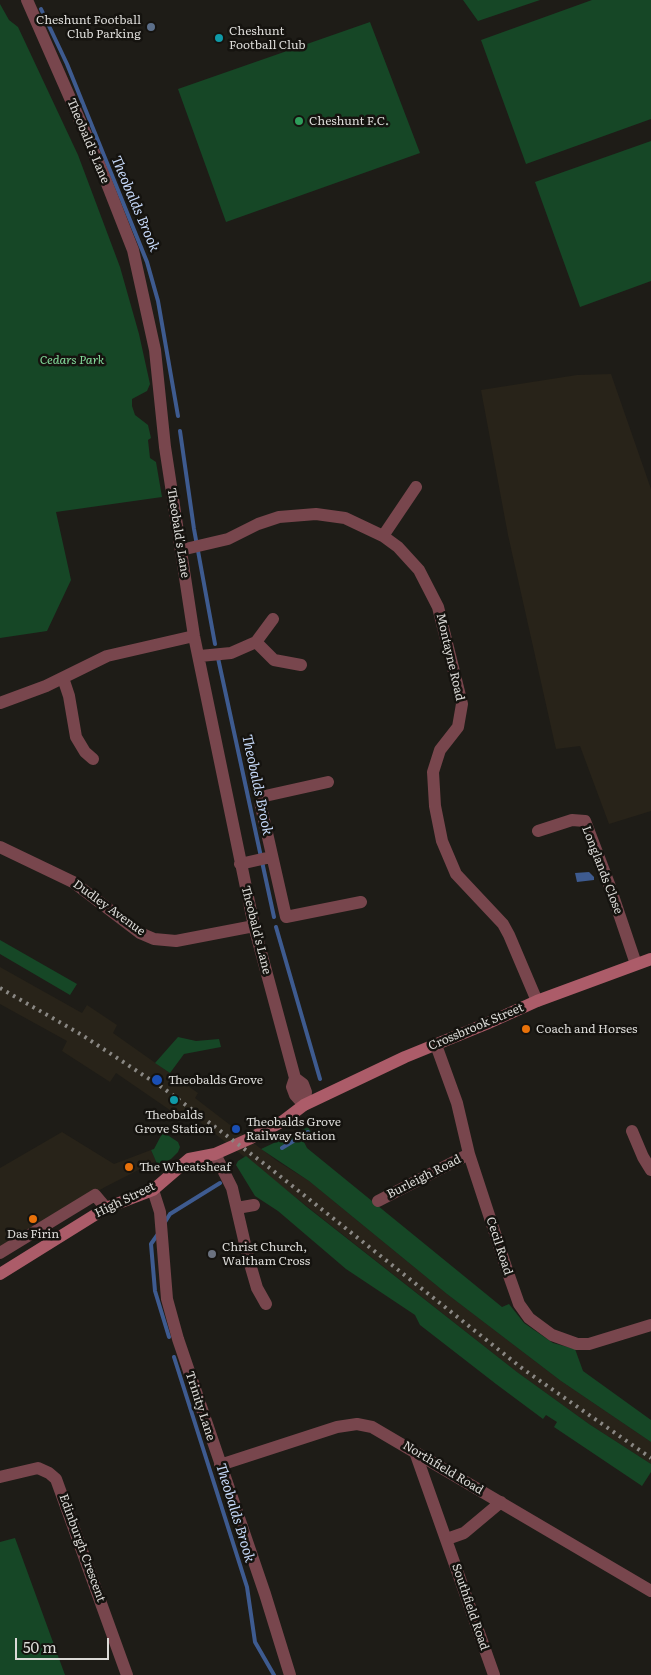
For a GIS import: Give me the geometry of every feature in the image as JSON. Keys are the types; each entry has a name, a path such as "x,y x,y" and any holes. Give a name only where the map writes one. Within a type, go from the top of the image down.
{"main road":[{"name":"Crossbrook Street","path":"304,1105 405,1057 537,1000 651,959"},
{"name":"High Street","path":"0,1274 106,1208 153,1190 189,1159 215,1154 276,1125 304,1105"}],"street":[{"name":"Theobald's Lane","path":"27,0 102,172 133,250 154,350 165,447 194,636 200,656 240,864 254,926 295,1078 292,1088 294,1095 304,1105"},
{"path":"383,536 416,487"},
{"name":"Montayne Road","path":"181,550 228,539 264,521 303,514 344,518 383,536 410,560 427,583 438,607 462,712 458,727 440,750 433,772 435,806 447,855 463,883 502,924 515,947 537,1000"},
{"path":"200,656 231,653 256,642 272,619"},
{"path":"0,703 32,692 107,656 194,636"},
{"path":"256,642 274,660 302,665"},
{"path":"63,678 69,696 76,738 85,752 94,759"},
{"path":"328,782 265,796 260,802 263,858 286,918 361,902"},
{"name":"Longlands Close","path":"538,830 572,820 585,821 610,884 636,964"},
{"name":"Dudley Avenue","path":"0,847 73,882 140,933 154,940 176,942 254,926"},
{"path":"240,864 263,858"},
{"name":"Cecil Road","path":"436,1045 457,1104 469,1154 507,1270 519,1304 529,1318 552,1335 577,1344 589,1344 651,1325"},
{"path":"632,1131 642,1157 651,1170"},
{"path":"215,1154 232,1188 240,1227 257,1288 266,1304"},
{"name":"Burleigh Road","path":"378,1200 469,1154"},
{"name":"Trinity Lane","path":"153,1190 159,1204 167,1299 290,1675"},
{"path":"0,1253 95,1195 106,1208"},
{"path":"237,1208 254,1205"},
{"name":"Northfield Road","path":"220,1465 337,1427 357,1424 372,1427 651,1591"},
{"name":"Southfield Road","path":"415,1452 494,1675"},
{"name":"Edinburgh Crescent","path":"0,1477 38,1468 56,1479 127,1675"},
{"path":"447,1540 464,1533 501,1502"}],"shaded area":[{"path":"611,374 651,489 651,811 609,824 580,746 556,749 508,535 481,390 577,375"},
{"path":"0,967 82,1013 87,1005 117,1025 113,1033 198,1093 195,1098 277,1161 309,1181 447,1294 561,1381 651,1442 651,1464 589,1424 517,1372 185,1111 180,1117 116,1073 110,1082 62,1051 67,1041 0,1004"},
{"path":"62,1132 114,1164 151,1150 156,1161 105,1187 0,1247 0,1168"}],"green space":[{"path":"463,0 540,0 478,21"},
{"path":"592,0 651,0 651,119 526,164 481,40"},
{"name":"Cedars Park","path":"0,4 9,20 18,27 78,155 120,267 139,334 150,384 147,391 132,399 132,406 135,415 148,425 151,438 148,440 150,458 156,462 162,497 56,512 71,580 47,631 0,638"},
{"name":"Cheshunt F.C.","path":"370,22 420,153 226,222 178,89"},
{"path":"651,141 651,281 580,307 535,182"},
{"path":"0,940 77,984 70,995 0,954"},
{"path":"178,1037 196,1041 219,1039 221,1047 184,1054 170,1073 155,1063"},
{"path":"308,1127 311,1132 302,1138 307,1148 502,1307 509,1304 524,1323 553,1343 575,1349 583,1371 651,1420 651,1442 561,1381 447,1294 309,1181 261,1149"},
{"path":"163,1132 178,1142 180,1147 171,1159 158,1166 151,1150 154,1149"},
{"path":"246,1156 307,1207 517,1372 589,1424 651,1464 651,1472 642,1486 554,1427 557,1422 546,1415 543,1419 496,1384 420,1325 415,1315 346,1269 278,1211 255,1196 236,1165 238,1161"},
{"path":"15,1538 65,1675 0,1675 0,1542"}],"water":[{"path":"589,872 594,877 594,880 577,882 575,873"}],"waterway":[{"name":"Theobalds Brook","path":"41,9 67,64 147,262 158,301 178,416"},
{"name":"Theobalds Brook","path":"180,431 194,529 215,644"},
{"name":"Theobalds Brook","path":"218,658 274,917"},
{"name":"Theobalds Brook","path":"276,927 320,1079"},
{"name":"Theobalds Brook","path":"282,1148 308,1132"},
{"name":"Theobalds Brook","path":"165,1222 170,1214 220,1183"},
{"name":"Theobalds Brook","path":"158,1234 151,1244 155,1291 169,1337"},
{"name":"Theobalds Brook","path":"174,1357 247,1587 255,1642 274,1675"}],"railway":[{"path":"0,988 82,1035 163,1088 271,1169 523,1369 651,1458"}],"place":[{"name":"Cheshunt Football Club Parking","path":"151,27"},
{"name":"Cheshunt Football Club","path":"219,38"},
{"name":"Cheshunt F.C.","path":"299,121"},
{"name":"Coach and Horses","path":"526,1029"},
{"name":"Theobalds Grove","path":"157,1080"},
{"name":"Theobalds Grove Station","path":"174,1100"},
{"name":"Theobalds Grove Railway Station","path":"236,1129"},
{"name":"The Wheatsheaf","path":"129,1167"},
{"name":"Das Firin","path":"33,1219"},
{"name":"Christ Church, Waltham Cross","path":"212,1254"}]}
